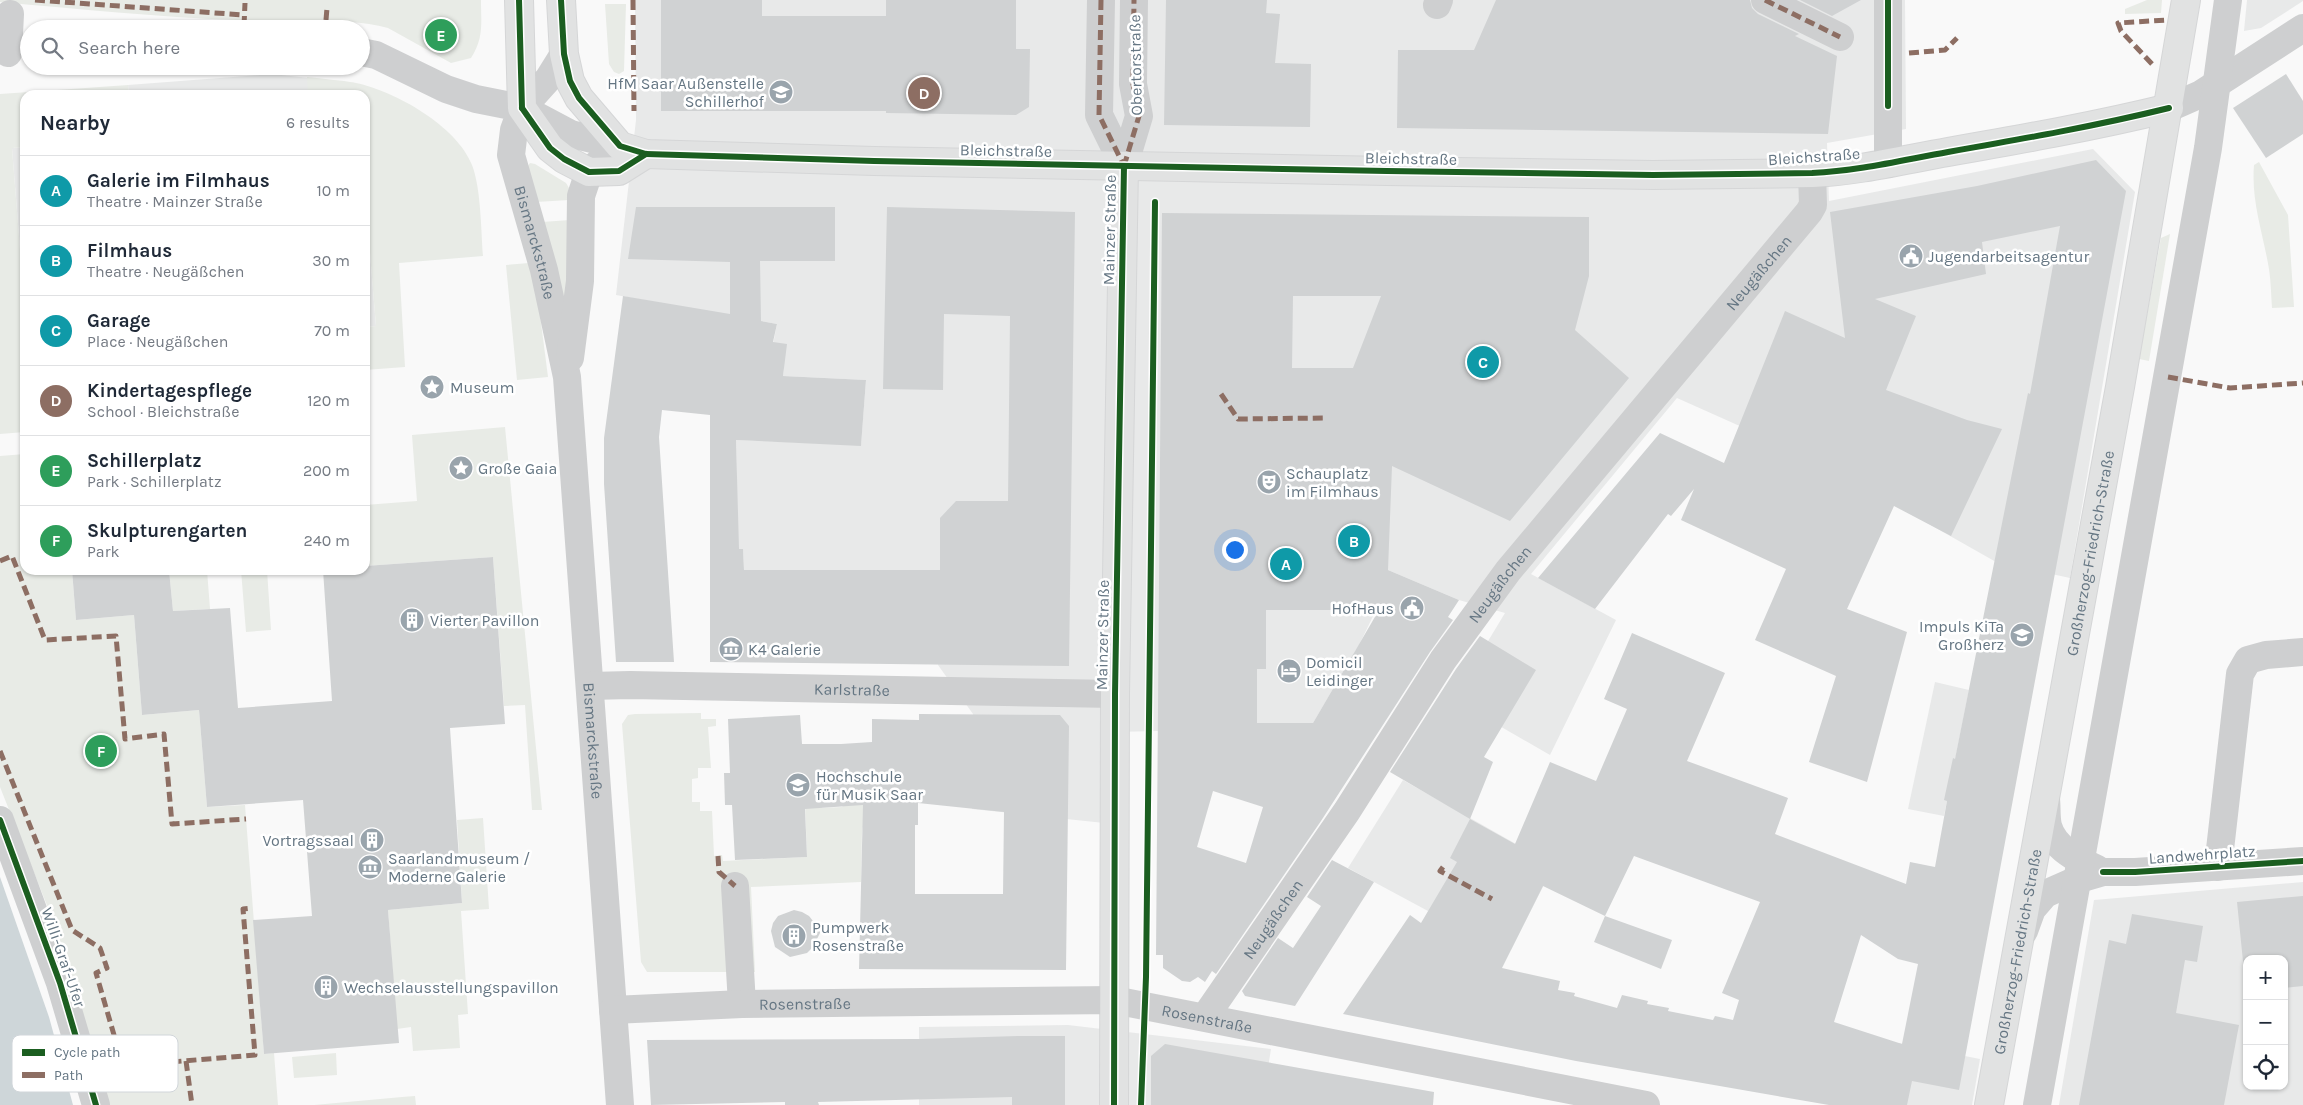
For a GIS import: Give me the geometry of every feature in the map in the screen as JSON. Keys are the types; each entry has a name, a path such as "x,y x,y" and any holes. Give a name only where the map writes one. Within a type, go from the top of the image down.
{"main road":[{"path":"519,0 522,108 550,148 564,159 589,172 619,171 646,154"},
{"path":"562,0 564,54 570,82 579,98 620,146"},
{"name":"Großherzog-Friedrich-Straße","path":"1989,1105 2123,368 2186,0"},
{"name":"Bleichstraße","path":"620,146 646,154 1124,166 1653,175 1812,173 1888,164 2074,130 2168,108"},
{"name":"Mainzer Straße","path":"1114,1105 1115,694 1124,166"}],"street":[{"name":"Obertorstraße","path":"1101,0 1099,115 1124,166"},
{"name":"Obertorstraße","path":"1124,166 1139,116 1133,84 1134,0"},
{"path":"1764,0 1840,37"},
{"path":"1888,0 1888,164"},
{"path":"2037,1105 2208,148 2213,0"},
{"path":"2209,88 2228,0"},
{"path":"10,14 12,54"},
{"path":"2168,108 2209,88 2303,28"},
{"path":"370,54 446,89 476,99 522,108 571,134 620,146"},
{"path":"522,108 549,78 564,54"},
{"name":"Bismarckstraße","path":"522,108 514,130 511,155 544,270 567,377 620,1105"},
{"path":"589,172 620,146"},
{"name":"Bismarckstraße","path":"567,377 579,289 581,196 589,172"},
{"name":"Neugäßchen","path":"1205,1017 1347,811 1444,660 1508,571 1809,212 1813,205 1812,173"},
{"name":"Landwehrplatz","path":"2218,867 2240,674 2248,660 2266,655 2303,652"},
{"name":"Karlstraße","path":"590,686 630,685 1115,694"},
{"path":"2046,792 2048,827 2058,845 2079,870"},
{"name":"Willi-Graf-Ufer","path":"0,820 60,983 75,1035"},
{"name":"Landwehrplatz","path":"2079,870 2135,872 2303,861"},
{"path":"2019,946 2032,909 2045,894 2079,870"},
{"path":"2022,1105 2079,870"},
{"path":"735,886 742,1004"},
{"name":"Rosenstraße","path":"613,1010 742,1004 1114,1000 1646,1105"},
{"name":"Willi-Graf-Ufer","path":"92,1092 96,1105"}],"shaded area":[{"path":"0,0 481,0 481,23 478,44 471,58 451,63 388,28 370,24 370,20 235,20 0,2"},
{"path":"635,0 1905,0 1906,129 1827,143 1829,201 2093,149 2135,192 2070,578 1996,562 1816,460 1677,398 1531,574 1616,620 1550,755 1453,699 1505,613 1459,600 1388,570 1376,610 1360,643 1292,759 1158,731 1114,732 1114,824 972,809 973,714 938,665 939,570 744,571 743,550 738,549 736,440 861,445 866,380 783,376 784,367 769,365 777,324 616,295 636,120"},
{"path":"2147,0 2162,0 2161,13 2125,14 2125,9"},
{"path":"2247,0 2303,1 2261,28 2244,31"},
{"path":"605,4 626,4 624,71 619,74 614,72 609,64"},
{"path":"281,75 356,83 357,90 128,90 128,85"},
{"path":"307,77 338,80 372,87 406,102 423,112 453,137 472,165 479,197 483,256 399,263 405,367 370,370 370,327 376,326 370,253 370,90 308,90"},
{"path":"128,85 128,90 57,90"},
{"path":"20,93 20,147 12,148 20,249 20,432 0,434 0,94"},
{"path":"20,147 20,249 12,148"},
{"path":"2259,162 2288,215 2294,307 2272,308 2269,269 2254,192 2254,165"},
{"path":"530,163 535,164 566,183 569,188 569,200 536,202 528,166"},
{"path":"570,220 569,294 565,297 561,295 542,222"},
{"path":"2170,234 2149,361 2139,359 2161,238"},
{"path":"370,253 376,326 370,327"},
{"path":"529,263 540,315 548,377 517,380 506,265"},
{"path":"505,427 542,810 532,810 525,705 504,706 493,557 370,566 370,505 417,501 412,435"},
{"path":"20,454 20,575 72,575 76,620 134,615 142,715 199,710 207,807 245,805 264,1054 274,1053 278,1105 107,1105 103,1092 178,1092 178,1035 87,1035 56,928 0,787 0,456"},
{"path":"169,575 207,575 210,609 173,611"},
{"path":"241,575 267,575 271,630 246,632"},
{"path":"1935,682 1969,690 1944,816 1908,809"},
{"path":"701,713 701,719 716,719 716,726 708,727 711,768 698,768 698,778 692,779 692,802 700,802 700,811 712,811 714,856 722,855 723,861 807,857 805,802 821,801 822,808 842,807 872,776 862,832 861,882 751,887 755,972 647,972 641,962 622,724 628,715 635,714"},
{"path":"1403,780 1516,844 1555,863 1511,950 1428,911 1348,868"},
{"path":"483,818 489,909 461,911 468,1014 458,1015 460,1048 413,1051 411,1027 397,1029 388,910 462,903 457,820"},
{"path":"0,877 54,1035 12,1035 12,1092 69,1092 73,1105 0,1105"},
{"path":"2303,882 2303,1105 2059,1105 2094,900"},
{"path":"1068,1025 1271,1049 1262,1105 919,1105 919,1027"},
{"path":"1899,1043 1980,1059 1972,1105 1886,1105"},
{"path":"336,1053 337,1075 294,1078 292,1057"},
{"path":"415,1096 416,1105 314,1105 402,1097"}],"building":[{"path":"661,0 762,0 762,16 886,16 886,0 1016,0 1016,49 1030,49 1029,107 1016,115 886,113 886,111 661,111"},
{"path":"1166,0 1267,0 1266,13 1280,14 1275,63 1311,64 1310,127 1164,125"},
{"path":"1496,0 1750,0 1752,8 1758,14 1799,34 1795,36 1837,56 1828,134 1397,128 1398,50 1474,50"},
{"path":"1800,0 1861,0 1832,16"},
{"path":"2286,74 2303,101 2303,134 2266,158 2233,108"},
{"path":"2096,160 2126,191 1959,1090 1912,1081 1907,1105 1829,1105 1576,1061 1343,1014 1410,915 1421,923 1457,862 1450,858 1470,819 1515,844 1550,762 1596,781 1627,709 1604,699 1632,633 1725,673 1687,761 1788,798 1775,834 1906,884 1910,862 1935,867 1947,801 1944,800 1953,758 1955,759 2028,393 2030,394 2060,226 1982,242 1986,274 1875,299 1916,316 1886,390 1967,420 2002,429 1951,536 1894,506 1847,609 1907,632 1867,782 1809,762 1836,676 1755,640 1786,569 1681,520 1694,489 1671,516 1668,514 1595,609 1538,578 1660,433 1724,463 1785,311 1845,338 1830,212 1977,186","holes":["1634,856 1760,902 1722,993 1739,1000 1733,1020 1715,1016 1713,1020 1668,1011 1669,1008 1647,1004 1648,1001 1622,995 1617,1008 1574,996 1575,993 1558,990 1560,981 1502,968 1543,886 1605,916","1861,935 1898,959 1918,964 1902,1044 1834,1022"]},
{"path":"636,207 835,207 835,261 760,261 761,321 777,324 773,342 787,344 783,376 866,380 861,446 736,440 739,549 743,549 744,570 940,570 940,518 956,501 1008,501 1010,316 944,314 943,390 883,389 887,207 1075,212 1069,666 710,662 710,415 662,410 659,437 674,662 616,662 604,484 604,438 623,296 730,314 730,262 628,259"},
{"path":"1162,213 1589,217 1589,276 1575,330 1629,378 1510,521 1392,466 1388,570 1459,600 1448,617 1453,620 1430,652 1321,821 1216,974 1212,971 1205,982 1198,977 1190,982 1182,981 1163,968 1163,955 1156,955","holes":["1293,296 1381,296 1353,368 1292,368","1266,610 1379,610 1313,723 1257,723 1257,669 1266,669","1213,791 1263,807 1246,863 1197,847"]},
{"path":"493,557 505,724 450,728 462,903 388,910 399,1043 264,1054 253,920 312,916 303,800 207,807 199,710 142,715 134,615 76,620 72,575 169,575 173,611 230,608 238,708 332,701 323,575 370,575 370,566"},
{"path":"1480,636 1536,670 1484,757 1493,762 1470,819 1390,772 1456,669"},
{"path":"919,714 1060,715 1069,726 1066,970 859,969 863,805 805,809 807,857 735,860 732,805 725,805 724,773 730,773 728,719 800,715 802,744 872,742 872,719 919,720","holes":["918,803 1004,812 1003,894 915,894 915,825 918,825"]},
{"path":"1332,860 1374,882 1295,1006 1245,996 1242,991 1278,938 1293,948 1321,906 1307,897"},
{"path":"2303,896 2303,986 2288,988 2288,955 2243,955 2243,961 2237,902"},
{"name":"Pumpwerk Rosenstraße","path":"794,910 809,916 821,931 813,947 807,953 790,957 775,947 771,931 773,923 778,916"},
{"path":"2132,914 2203,926 2197,962 2185,960 2176,1013 2239,1025 2224,1105 2079,1105 2109,940 2126,944"},
{"path":"1605,916 1672,940 1661,969 1594,942"},
{"path":"1065,1036 1065,1105 1012,1105 1012,1097 818,1102 819,1105 785,1105 785,1102 651,1105 647,1040 919,1039"},
{"path":"1165,1044 1434,1092 1433,1105 1151,1105 1151,1056"}],"marked path":[{"path":"35,0 244,15"},
{"path":"633,0 634,111"},
{"path":"1101,0 1099,115 1124,166"},
{"path":"1124,166 1139,116 1133,84 1134,0"},
{"path":"1765,0 1840,37"},
{"path":"244,20 245,3"},
{"path":"326,20 327,8"},
{"path":"2152,64 2121,31 2118,23 2167,20"},
{"path":"1909,53 1945,50 1957,38"},
{"path":"2168,377 2230,388 2303,383"},
{"path":"1221,394 1238,419 1325,418"},
{"path":"0,561 12,556 45,640 116,636 125,739 164,734 172,824 246,819"},
{"path":"0,751 72,930 100,948 107,968 96,973 114,1035"},
{"path":"718,856 719,872 735,886"},
{"path":"1443,867 1440,871 1492,899"},
{"path":"178,1061 255,1055 243,909 252,908"},
{"path":"186,1061 192,1105"}],"cycle path":[{"path":"519,0 522,108"},
{"path":"561,0 564,54 570,81 579,98 620,146 646,154 874,161 1387,171 1653,175 1812,173 1880,165 2059,132 2169,108"},
{"path":"1888,0 1888,106"},
{"path":"522,108 550,148 564,159 589,172 619,171 646,154"},
{"path":"1114,1105 1115,694 1124,166"},
{"path":"1141,1105 1146,977 1155,202"},
{"path":"0,820 60,983 75,1035"},
{"path":"2103,872 2135,872 2303,861"},
{"path":"92,1092 96,1105"}],"place":[{"name":"Schillerplatz","path":"441,35"},
{"name":"HfM Saar Außenstelle Schillerhof","path":"781,92"},
{"name":"Kindertagespflege","path":"924,93"},
{"name":"Jugendarbeitsagentur","path":"1911,256"},
{"name":"Garage","path":"1483,362"},
{"name":"Museum","path":"432,387"},
{"name":"Große Gaia","path":"461,468"},
{"name":"Schauplatz im Filmhaus","path":"1269,482"},
{"name":"Filmhaus","path":"1354,541"},
{"name":"Galerie im Filmhaus","path":"1286,564"},
{"name":"HofHaus","path":"1412,608"},
{"name":"Vierter Pavillon","path":"412,620"},
{"name":"Impuls KiTa Großherz","path":"2022,635"},
{"name":"K4 Galerie","path":"731,649"},
{"name":"Domicil Leidinger","path":"1289,671"},
{"name":"Skulpturengarten","path":"101,751"},
{"name":"Hochschule für Musik Saar","path":"798,785"},
{"name":"Vortragssaal","path":"372,840"},
{"name":"Saarlandmuseum / Moderne Galerie","path":"370,867"},
{"name":"Pumpwerk Rosenstraße","path":"794,936"},
{"name":"Wechselausstellungspavillon","path":"326,987"}]}
